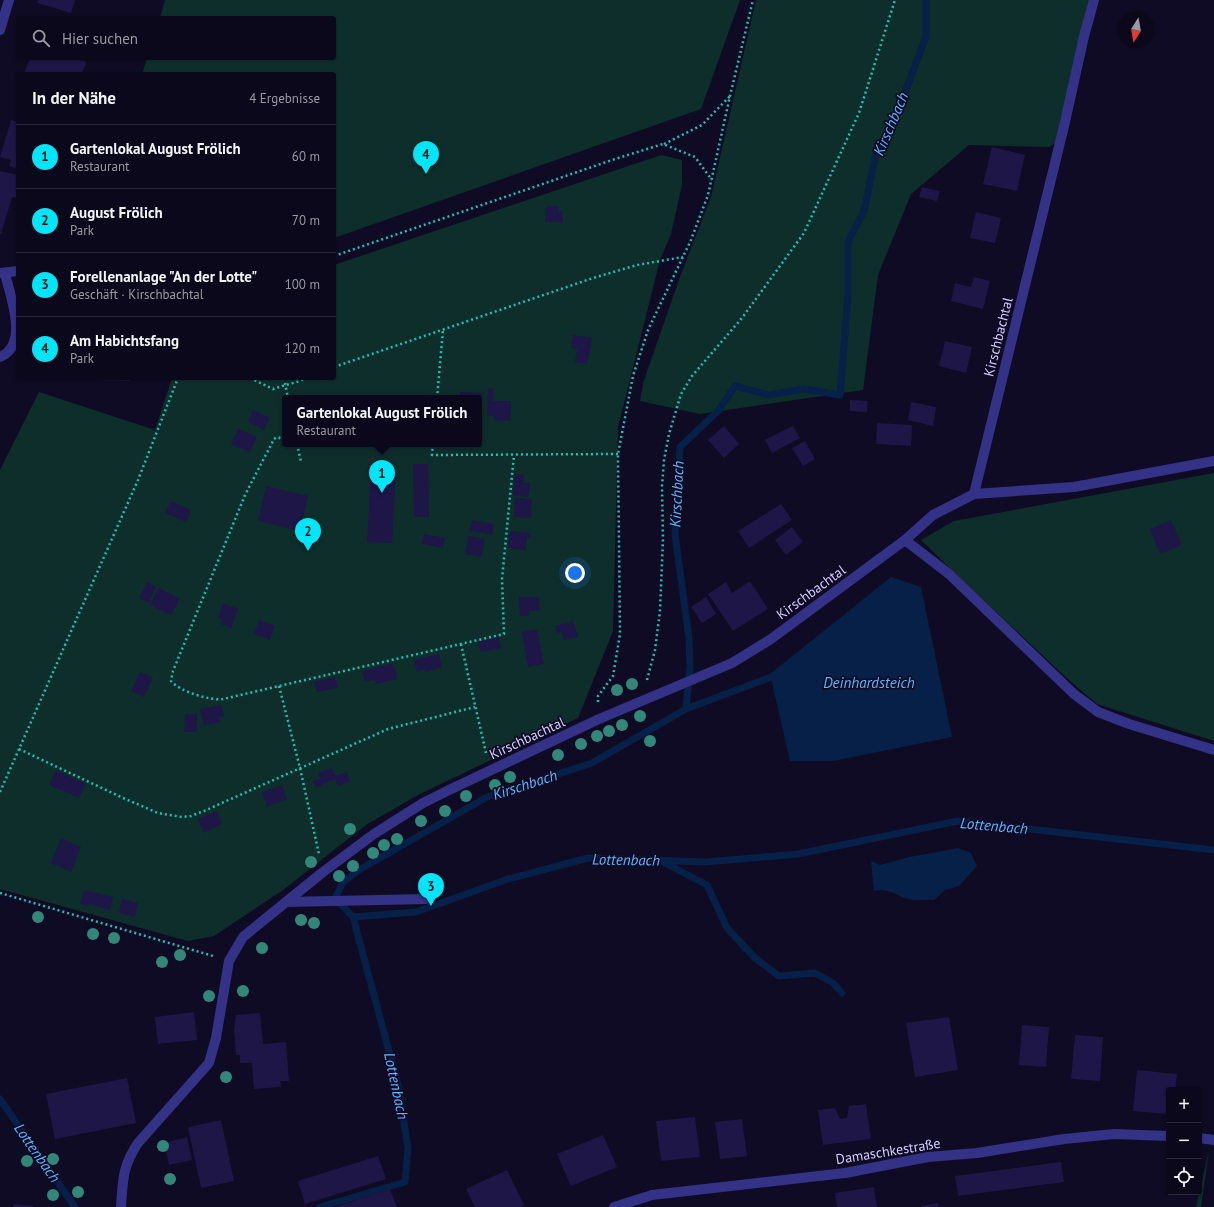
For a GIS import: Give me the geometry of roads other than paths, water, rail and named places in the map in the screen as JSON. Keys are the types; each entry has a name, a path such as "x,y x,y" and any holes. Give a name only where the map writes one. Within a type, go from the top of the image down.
{"street":[{"path":"0,30 9,0"},
{"name":"Kirschbachtal","path":"121,1207 124,1173 127,1162 138,1143 209,1063 216,1038 229,961 243,937 323,872 374,834 423,803 599,719 732,663 771,639 905,540 933,515 974,494 1063,130 1084,36 1094,0"},
{"path":"16,271 2,273 13,307 16,324"},
{"path":"0,357 6,355 15,343 16,336"},
{"path":"974,494 1074,487 1214,461"},
{"path":"905,540 949,574 1074,694 1098,712 1128,724 1214,750"},
{"path":"286,902 349,902 426,899"},
{"name":"Damaschkestraße","path":"614,1207 652,1195 845,1173 928,1156 977,1153 1064,1139 1114,1134 1166,1136"},
{"path":"1202,1138 1214,1140"}],"water":[{"name":"Deinhardsteich","path":"891,577 921,587 952,737 833,761 790,761 770,674"},
{"path":"958,848 971,853 977,866 959,886 945,890 934,900 911,900 884,890 874,891 871,861 880,865 909,857"}],"waterway":[{"name":"Kirschbach","path":"686,709 690,667 689,638 675,534 680,447 718,411 735,386 769,395 804,389 840,395 848,295 848,242 864,211 876,153 889,134 926,37 926,0"},
{"name":"Kirschbach","path":"353,917 335,898 343,882 359,870 487,797 592,763 686,709 771,677"},
{"name":"Lottenbach","path":"320,1207 405,1182 408,1148 398,1085 353,917 416,912 508,879 588,858 706,862 798,854 958,821 1214,850"},
{"path":"663,862 707,885 727,928 755,958 779,976 815,973 833,983 842,993"},
{"name":"Lottenbach","path":"0,1099 75,1207"}],"place":[{"name":"Am Habichtsfang","path":"426,174"},
{"name":"Gartenlokal August Frölich","path":"382,493"},
{"name":"August Frölich","path":"308,551"},
{"name":"Forellenanlage \"An der Lotte\"","path":"431,906"}]}
